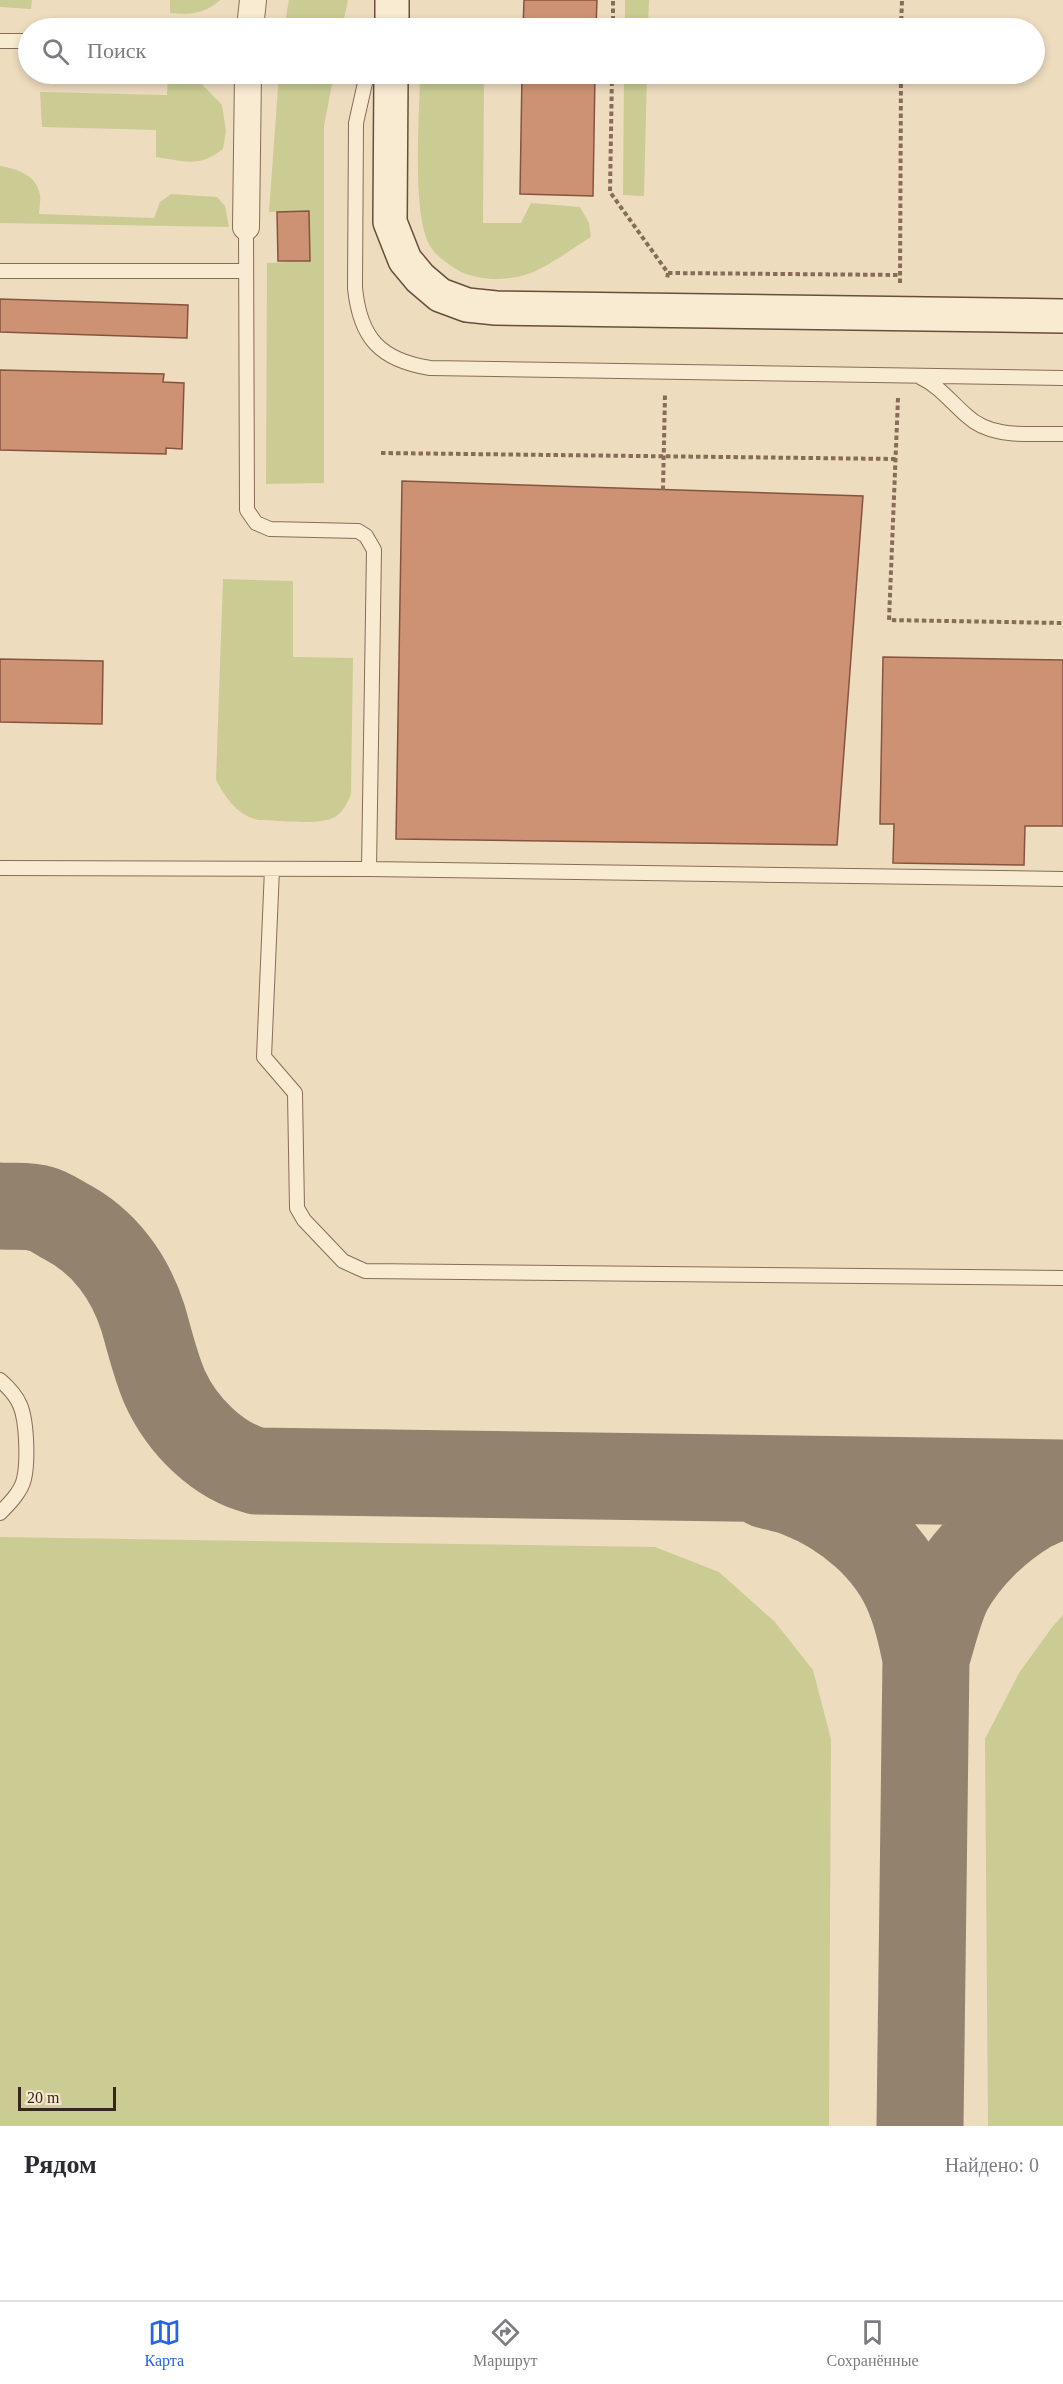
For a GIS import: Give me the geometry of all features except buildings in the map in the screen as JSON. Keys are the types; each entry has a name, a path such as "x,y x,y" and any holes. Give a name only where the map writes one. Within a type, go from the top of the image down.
{"main road":[{"path":"391,84 390,222 405,260 420,279 440,295 467,305 496,308 1063,316"}],"street":[{"path":"251,18 253,0"},
{"path":"246,227 248,84"}],"lane":[{"path":"382,0 387,16"},
{"path":"0,41 18,41"},
{"path":"365,84 356,123 355,288 357,312 368,334 384,352 406,364 430,368 1063,378"},
{"path":"246,227 247,502 250,517 262,527 270,530 358,531 366,536 374,550 369,869"},
{"path":"0,271 246,271"},
{"path":"903,375 920,377 934,384 968,417 984,428 1002,433 1063,434"},
{"path":"0,868 369,869 1063,879"},
{"path":"272,869 264,1057 295,1093 297,1208 304,1220 343,1261 351,1266 365,1271 1063,1278"},
{"path":"0,1380 21,1406 26,1437 24,1480 14,1498 0,1513"}],"path":[{"path":"613,0 613,18"},
{"path":"902,0 902,18"},
{"path":"612,84 610,192 668,273 900,275"},
{"path":"381,453 896,459"},
{"path":"889,620 1063,622"}],"green space":[{"path":"0,0 32,0 31,9 0,7"},
{"path":"170,0 220,0 203,11 184,14 170,13"},
{"path":"289,0 348,0 344,18 286,18"},
{"path":"625,0 649,0 648,18 625,18"},
{"path":"168,84 202,84 222,105 226,131 223,149 206,159 191,162 156,157 156,130 42,127 40,92 167,95"},
{"path":"278,84 332,84 324,126 324,483 266,484 267,263 310,261 309,211 269,212"},
{"path":"420,84 484,84 483,223 521,223 531,203 580,207 589,223 591,237 544,267 528,274 494,279 461,272 433,250 424,231 420,211 418,163"},
{"path":"624,84 647,84 644,196 623,195"},
{"path":"0,166 19,171 35,182 40,195 39,214 154,218 160,202 171,194 217,197 225,206 229,227 0,223"},
{"path":"223,579 293,581 293,657 353,658 351,794 343,810 335,817 308,822 251,818 238,810 216,780"},
{"path":"0,1537 655,1547 719,1572 775,1622 813,1670 831,1739 829,2126 0,2126"},
{"path":"1063,1615 1063,2126 988,2126 985,1739 1019,1673"}],"taxiway":[{"path":"0,1206 31,1207 47,1211 79,1229 103,1250 131,1288 143,1318 161,1379 181,1415 202,1440 215,1450 228,1459 257,1471 1063,1483"},
{"path":"767,1485 799,1494 834,1511 850,1522 879,1549 902,1581 910,1599 918,1621 926,1658"},
{"path":"920,2126 926,1658 948,1591 973,1556 1017,1517 1063,1494"}]}
